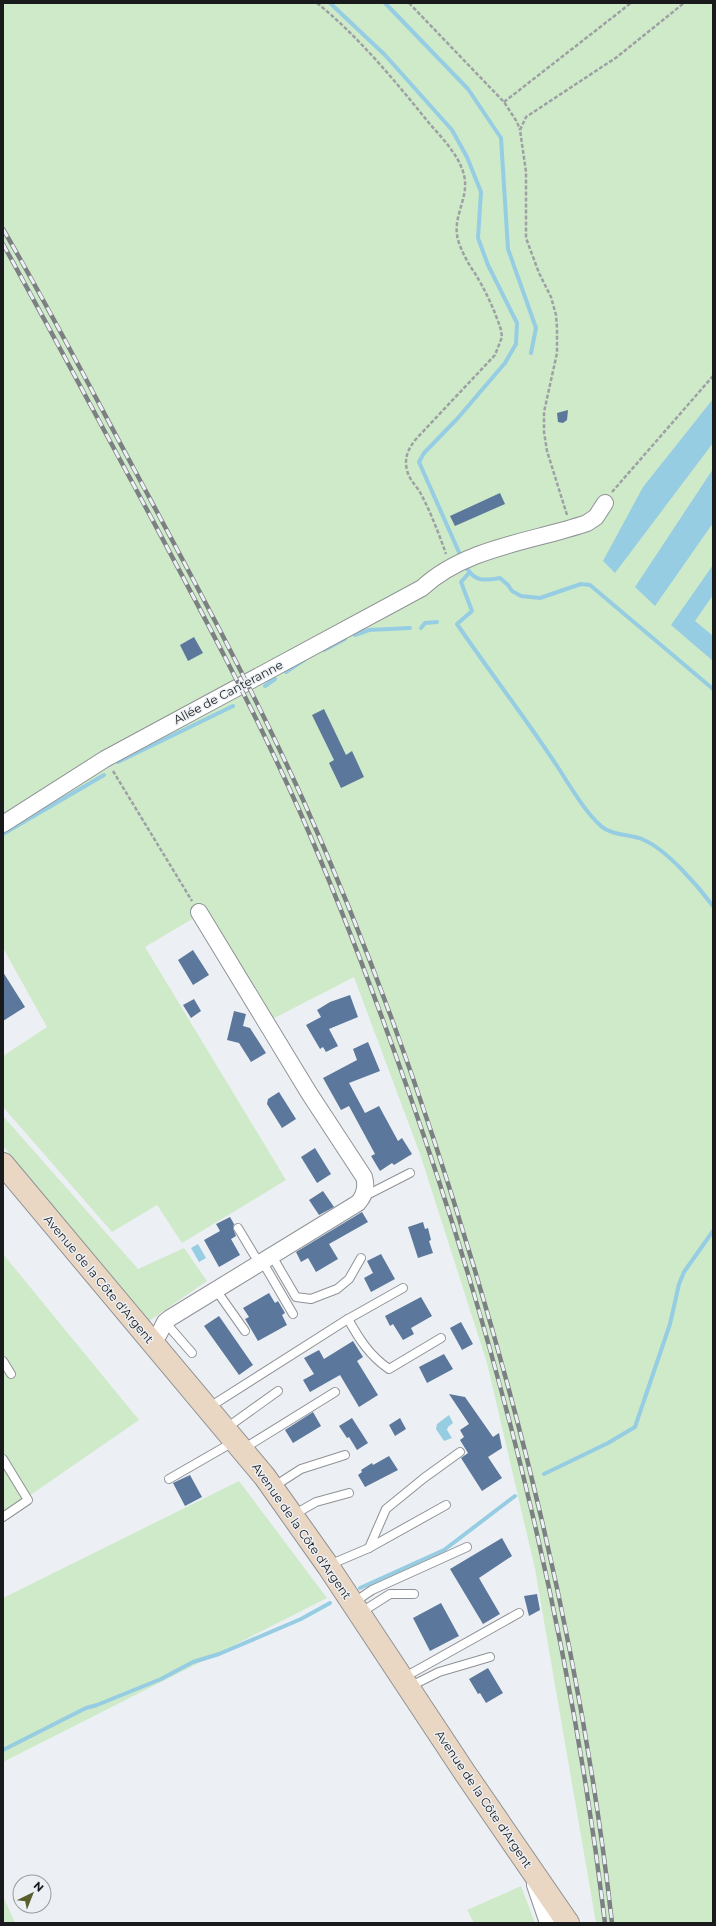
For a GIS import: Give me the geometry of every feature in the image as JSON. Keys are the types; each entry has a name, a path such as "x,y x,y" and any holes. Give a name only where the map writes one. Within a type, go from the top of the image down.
{"main road":[{"name":"Avenue de la Côte d'Argent","path":"3,1164 235,1440 293,1515 568,1923"}],"street":[{"name":"Allée de Canteranne","path":"3,824 105,759 422,588 435,576 459,564 509,544 571,529 587,523 596,517 605,504"},
{"path":"151,1340 159,1334 166,1322 358,1203 363,1197 365,1190 364,1177 308,1093 199,912"},
{"path":"528,1864 548,1923"}],"lane":[{"path":"363,1197 410,1173"},
{"path":"238,1228 296,1297 311,1299 337,1289 348,1279 361,1258"},
{"path":"264,1260 293,1314"},
{"path":"208,1408 348,1319 403,1288"},
{"path":"216,1290 245,1331"},
{"path":"348,1319 367,1350 376,1360 389,1369 441,1338"},
{"path":"166,1322 192,1353"},
{"path":"3,1361 11,1374"},
{"path":"235,1440 278,1391"},
{"path":"168,1479 235,1440 335,1392"},
{"path":"369,1548 386,1509 424,1478 460,1452"},
{"path":"272,1487 301,1469 345,1455"},
{"path":"3,1459 28,1500 3,1517"},
{"path":"293,1515 316,1502 349,1493"},
{"path":"328,1566 369,1548 446,1505"},
{"path":"356,1608 372,1590 467,1547"},
{"path":"356,1608 390,1594 414,1594"},
{"path":"406,1683 520,1613"},
{"path":"406,1683 490,1657"}],"path":[{"path":"317,3 341,25 385,71 442,139 459,162 465,179 462,205 456,226 457,236 465,258 479,282 501,330 502,336 495,355 416,439 407,451 406,457 407,471 410,478 421,493 459,564"},
{"path":"409,3 504,102 517,122 520,130 526,172 526,238 539,273 551,296 556,315 557,353 544,412 544,432 547,451 571,529"},
{"path":"504,102 631,3"},
{"path":"520,130 526,117 617,57 684,3"},
{"path":"605,504 614,490 640,462 713,376"},
{"path":"105,759 199,912"}],"green space":[{"path":"3,3 713,3 713,1923 596,1923 535,1569 487,1363 420,1154 354,977 261,1025 194,918 145,947 286,1180 182,1243 157,1205 112,1232 3,1107 3,1056 47,1027 3,948"},
{"path":"3,1116 138,1269 184,1248 207,1281 149,1321 3,1146"},
{"path":"3,1254 139,1420 3,1514"},
{"path":"239,1481 327,1598 3,1762 3,1598"},
{"path":"521,1886 535,1923 474,1923 467,1910"},
{"path":"3,1896 15,1923 3,1923"}],"water":[{"path":"713,399 713,443 615,573 603,561 643,487"},
{"path":"713,469 713,523 655,606 635,587"},
{"path":"713,565 713,595 695,621 713,636 713,661 671,625"},
{"path":"198,1244 206,1258 199,1262 191,1248"},
{"path":"449,1415 453,1423 447,1430 452,1438 444,1441 436,1429 437,1424"}],"building":[{"path":"568,410 567,420 563,423 558,422 557,413"},
{"path":"500,493 505,504 455,526 450,516"},
{"path":"194,637 203,653 188,661 180,645"},
{"path":"324,709 346,755 352,751 364,777 341,788 329,763 334,760 312,715"},
{"path":"193,950 209,975 193,985 178,960"},
{"path":"3,972 25,1007 3,1021"},
{"path":"350,995 358,1017 329,1029 338,1046 326,1052 323,1047 320,1049 306,1025 321,1017 317,1010 330,1002"},
{"path":"194,999 201,1011 191,1018 183,1005"},
{"path":"234,1011 246,1014 243,1026 250,1028 266,1053 251,1062 239,1043 227,1040"},
{"path":"368,1042 380,1071 349,1083 365,1113 379,1106 398,1141 402,1138 412,1154 394,1165 392,1163 380,1171 371,1156 375,1154 349,1106 341,1110 323,1078 357,1060 353,1049"},
{"path":"279,1092 296,1119 282,1128 267,1104 268,1099"},
{"path":"315,1148 331,1174 317,1183 301,1157"},
{"path":"323,1191 334,1207 319,1215 309,1200"},
{"path":"362,1212 368,1222 329,1244 338,1259 316,1272 308,1258 301,1262 296,1252"},
{"path":"230,1217 234,1224 233,1228 236,1236 231,1239 240,1255 219,1267 204,1240 220,1231 216,1224"},
{"path":"423,1222 425,1229 428,1228 431,1240 429,1241 433,1253 418,1258 408,1227"},
{"path":"381,1254 395,1279 371,1292 364,1278 373,1273 367,1261"},
{"path":"269,1293 275,1303 278,1301 285,1313 282,1315 287,1325 258,1341 245,1319 249,1317 243,1308"},
{"path":"421,1297 432,1316 411,1328 414,1334 403,1340 393,1324 390,1326 385,1316"},
{"path":"219,1316 253,1365 239,1375 204,1326"},
{"path":"461,1322 473,1344 462,1350 450,1328"},
{"path":"353,1341 363,1357 357,1361 378,1395 359,1407 340,1375 310,1392 303,1380 314,1374 304,1358 319,1350 324,1359"},
{"path":"444,1354 453,1369 427,1383 419,1367"},
{"path":"449,1394 465,1397 493,1437 499,1433 502,1448 488,1457 502,1478 482,1491 461,1458 468,1453 460,1440 464,1437 460,1430 469,1424"},
{"path":"313,1412 321,1426 293,1443 285,1430"},
{"path":"352,1418 368,1443 357,1450 349,1437 347,1438 339,1426"},
{"path":"400,1418 406,1429 395,1436 389,1425"},
{"path":"389,1456 398,1470 365,1487 358,1475 362,1472 361,1470 372,1463 373,1465"},
{"path":"190,1475 202,1497 185,1506 173,1483"},
{"path":"502,1538 512,1556 479,1578 500,1614 483,1624 450,1569"},
{"path":"537,1594 540,1610 529,1616 524,1596"},
{"path":"441,1603 459,1636 430,1651 413,1618"},
{"path":"488,1668 503,1693 486,1703 480,1693 478,1694 469,1679"}],"waterway":[{"path":"330,3 385,55 452,130 467,157 481,192 478,238 488,265 517,323 516,344 505,363 457,419 424,453 419,462 462,559"},
{"path":"385,3 468,89 501,138 508,249 536,328 531,353"},
{"path":"465,565 472,575 480,579 489,580 500,578 512,591 521,596 540,598 581,584 590,585 713,689"},
{"path":"469,573 461,582 472,611 457,624 543,745 582,804 594,819 605,829 611,832 644,840 662,852 691,879 713,906"},
{"path":"421,628 425,623 437,622"},
{"path":"355,635 369,630 410,628"},
{"path":"324,650 345,639"},
{"path":"286,672 304,660"},
{"path":"265,686 275,679"},
{"path":"118,762 233,706"},
{"path":"3,834 104,775"},
{"path":"544,1474 608,1443 635,1427 670,1324 679,1284 684,1272 713,1231"},
{"path":"360,1588 444,1550 515,1496"},
{"path":"3,1750 86,1708 161,1679 193,1662 219,1654 301,1619 330,1603"}],"railway":[{"path":"3,229 222,634 264,718 329,858 375,973 417,1088 455,1205 497,1345 539,1508 558,1590 589,1756 602,1839 612,1923"},
{"path":"3,244 185,582 264,734 300,812 329,881 357,950 396,1055 442,1192 474,1294 503,1397 529,1501 553,1606 573,1711 591,1817 605,1923"}]}
